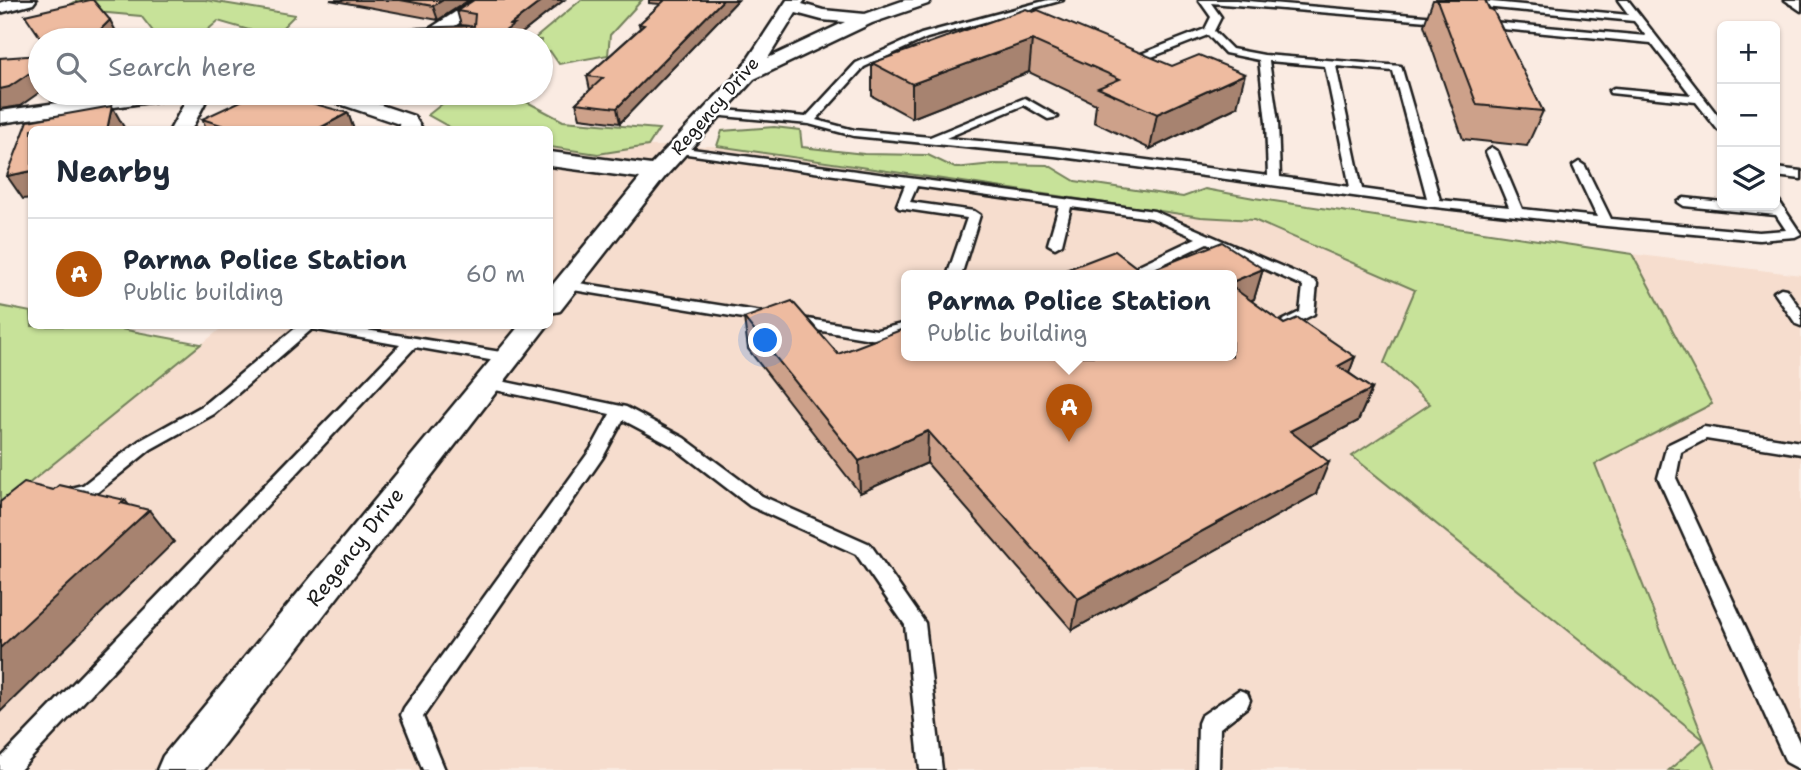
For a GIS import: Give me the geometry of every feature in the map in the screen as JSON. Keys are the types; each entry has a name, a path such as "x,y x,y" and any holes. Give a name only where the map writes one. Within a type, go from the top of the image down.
{"street":[{"path":"0,8 27,0"},
{"path":"440,28 486,0"},
{"path":"747,75 866,19 922,0"},
{"path":"794,3 822,15 866,19"},
{"name":"Regency Drive","path":"553,301 656,173 747,75 794,3"},
{"path":"0,117 86,105"},
{"path":"182,126 194,105"},
{"path":"363,105 407,120 411,126"},
{"path":"553,159 656,173"},
{"name":"Regency Drive","path":"178,770 531,329"}],"lane":[{"path":"809,121 860,65 924,36 1058,0"},
{"path":"1442,0 1637,18"},
{"path":"1623,0 1717,121"},
{"path":"1790,0 1801,8"},
{"path":"1205,1 1458,22"},
{"path":"1132,61 1209,31 1216,17 1205,1"},
{"path":"1015,10 1030,22"},
{"path":"1471,23 1654,40"},
{"path":"1209,31 1229,51 1264,58 1397,68 1435,203"},
{"path":"894,50 917,53"},
{"path":"1264,58 1272,122 1274,180"},
{"path":"1330,63 1357,193"},
{"path":"1614,91 1700,99"},
{"path":"930,141 1025,101 1052,117"},
{"path":"712,113 809,121 854,132 1055,152 1435,203 1759,236 1794,233 1779,210"},
{"path":"677,150 1154,215 1310,284 1307,314 1289,321"},
{"path":"1492,152 1516,210"},
{"path":"1579,166 1606,222"},
{"path":"1780,173 1801,175"},
{"path":"913,181 903,205 974,215 956,270"},
{"path":"1055,244 1066,202"},
{"path":"1684,202 1717,204"},
{"path":"1144,268 1207,238"},
{"path":"566,285 877,335 901,329"},
{"path":"1801,294 1781,292 1801,321"},
{"path":"48,501 88,490 145,445 208,410 302,329"},
{"path":"336,329 412,341 620,411 678,442 756,500 863,548 915,623 931,770"},
{"path":"5,770 412,341"},
{"path":"434,770 412,715 597,453 620,411"},
{"path":"1801,448 1704,433 1673,449 1667,478 1794,755 1801,759"},
{"path":"1208,770 1209,723 1239,700"}],"shaded area":[{"path":"648,146 717,146 1201,217 1254,220 1415,290 1384,363 1430,404 1353,456 1703,740 1595,463 1712,404 1632,254 1801,275 1801,770 1716,770 1704,741 1669,770 0,770 0,507 220,329 553,329 553,147 598,154"}],"green space":[{"path":"78,0 205,0 295,15 282,28 242,28 218,21 210,28 150,28 141,16 63,9"},
{"path":"581,0 642,0 610,35 608,55 559,64 553,55 553,28 547,28"},
{"path":"441,105 533,105 563,121 659,129 648,146 598,154 553,147 553,126 448,126 428,115"},
{"path":"774,127 800,130 802,147 864,154 928,155 955,168 993,164 1048,165 1075,181 1183,197 1205,189 1632,254 1712,404 1595,464 1716,770 1669,770 1704,740 1352,456 1430,404 1384,363 1415,290 1254,220 1201,217 717,146 722,131"},
{"path":"0,306 28,311 28,329 121,329 201,344 0,507"}],"building":[{"path":"93,0 110,20 102,28 34,28 25,15"},
{"path":"400,0 443,0 433,6"},
{"path":"474,0 543,0 509,28 409,28 474,26 475,14 457,11"},
{"path":"665,0 723,0 617,108 576,103 603,78 587,76 644,25 639,24"},
{"path":"1437,0 1485,0 1489,9 1493,10 1543,111 1477,105"},
{"path":"1026,9 1033,12 1038,10 1172,66 1199,55 1245,74 1157,114 1098,88 1120,79 1032,40 912,84 872,63"},
{"path":"28,56 28,74 9,87 0,89 0,58"},
{"path":"232,105 319,105 348,113 324,126 224,126 202,119"},
{"path":"112,106 108,126 28,126 28,172 7,176 28,121"},
{"path":"1222,242 1263,269 1237,280 1237,270 1152,270"},
{"path":"1115,251 1140,270 1066,270"},
{"path":"1237,291 1284,324 1298,318 1355,357 1338,366 1372,389 1290,431 1329,462 1078,599 928,431 859,461 744,318 792,301 838,354 901,330 901,361 1237,361"},
{"path":"24,483 53,490 59,485 125,500 121,503 149,510 0,648 0,502"}],"place":[{"name":"Parma Police Station","path":"1069,442"}]}
